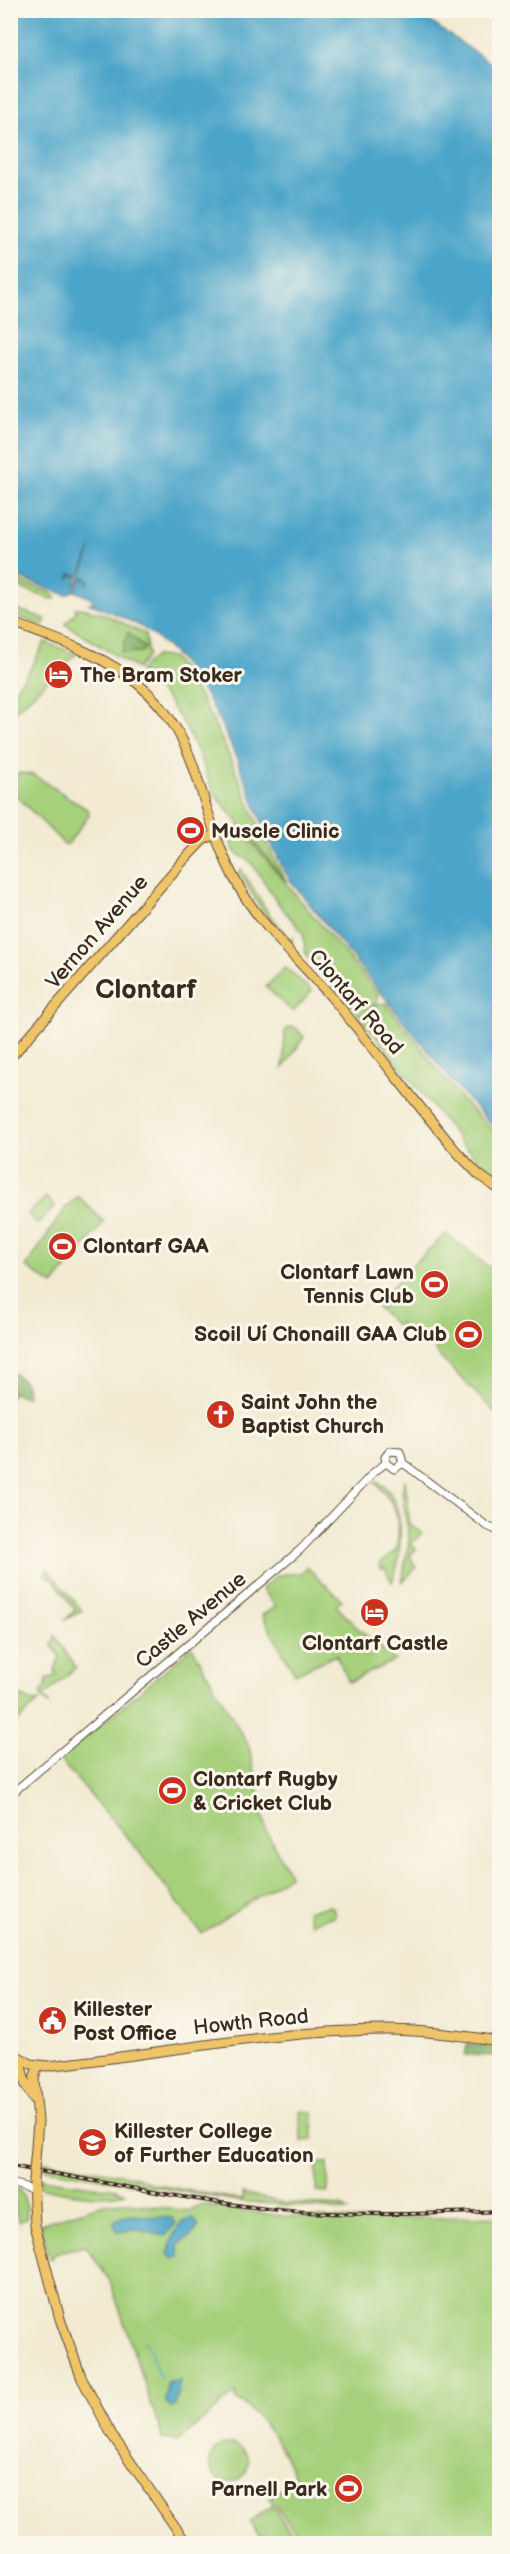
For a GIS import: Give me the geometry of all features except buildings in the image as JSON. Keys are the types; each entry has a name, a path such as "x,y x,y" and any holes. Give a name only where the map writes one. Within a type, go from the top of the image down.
{"main road":[{"name":"Clontarf Road","path":"10,622 90,651 145,689 171,722 182,741 197,778 214,835 237,885 268,929 332,998 456,1151 478,1174 500,1190"},
{"path":"198,846 209,820"},
{"name":"Vernon Avenue","path":"10,1058 198,846 214,835"},
{"name":"Howth Road","path":"38,2066 334,2032 427,2031 500,2040"},
{"path":"10,2052 38,2066 34,2079 38,2126 32,2185 33,2219 61,2322 82,2379 112,2435 187,2544"},
{"path":"20,2058 26,2086 34,2100"}],"street":[{"name":"Castle Avenue","path":"10,1795 300,1550 374,1472 386,1463 387,1454 394,1450 402,1454 403,1463 487,1526 500,1532"},
{"path":"386,1463 395,1469 403,1463"},
{"path":"10,2183 32,2185"}],"green space":[{"path":"18,581 52,593 56,598 50,599 20,588"},
{"path":"10,607 46,619 43,626 11,614"},
{"path":"75,608 102,614 145,634 148,656 137,669 65,624 76,612"},
{"path":"128,632 145,648 141,652 121,653"},
{"path":"45,642 76,654 14,712 11,708 11,694 29,671"},
{"path":"155,656 172,657 207,710 287,882 213,792 197,750 183,723 165,697 139,671"},
{"path":"20,773 34,775 88,810 89,815 68,844 64,844 11,790 11,778"},
{"path":"239,827 378,993 377,1002 360,1016 306,956 303,933 278,903 251,862 235,852 229,839"},
{"path":"241,869 269,914 290,939 293,938 291,943 262,910 238,872"},
{"path":"285,967 312,991 293,1012 266,987"},
{"path":"386,1003 462,1100 499,1136 499,1180 464,1146 361,1018 378,1004"},
{"path":"290,1027 295,1027 304,1037 283,1068 285,1031"},
{"name":"Clontarf GAA","path":"78,1196 104,1222 53,1285 26,1267 66,1207"},
{"path":"46,1197 55,1207 37,1224 28,1214"},
{"path":"446,1234 490,1268 499,1257 499,1416 439,1356 434,1347 436,1332 424,1346 400,1323 397,1326 376,1306 407,1270"},
{"path":"11,1372 24,1382 26,1397 13,1393 11,1396"},
{"path":"405,1479 410,1524 422,1533 411,1544 416,1549 410,1556 416,1568 402,1582 409,1539 402,1493"},
{"path":"374,1481 385,1487 393,1497 398,1511 399,1558 392,1582 384,1567 381,1569 379,1564 396,1550 398,1520 388,1497"},
{"path":"307,1567 342,1600 336,1605 353,1624 395,1660 349,1682 336,1655 295,1674 262,1615 276,1607 262,1589 277,1575 301,1573"},
{"path":"47,1569 82,1610 65,1620 75,1610 54,1580 45,1575"},
{"path":"55,1636 76,1667 43,1697 50,1705 42,1698 41,1693 46,1686 47,1678 56,1676 55,1669 60,1656 52,1645"},
{"name":"Clontarf Rugby & Cricket Club","path":"192,1647 249,1747 266,1831 290,1875 202,1934 133,1844 60,1760"},
{"path":"21,1696 32,1702 39,1701 13,1726 11,1707"},
{"path":"329,1906 333,1908 335,1916 310,1923 307,1911"},
{"path":"467,2044 499,2048 499,2056 465,2055"},
{"path":"300,2111 313,2112 313,2140 301,2141"},
{"path":"46,2162 138,2177 152,2184 243,2200 243,2193 284,2203 341,2206 348,2211 238,2201 41,2168"},
{"path":"316,2163 328,2163 328,2192 316,2191"},
{"path":"40,2179 115,2189 125,2193 93,2196 71,2193 39,2187"},
{"path":"10,2186 23,2194 27,2219 19,2221"},
{"path":"122,2202 189,2211 202,2205 282,2216 360,2220 499,2216 499,2543 305,2543 269,2498 295,2480 286,2457 264,2424 236,2399 236,2393 177,2441 163,2439 110,2281 86,2246 57,2252 50,2259 40,2224 104,2204"},
{"path":"229,2444 242,2450 248,2463 242,2476 229,2482 216,2476 210,2463 216,2450"},
{"path":"272,2506 299,2543 265,2543 249,2522"}],"water":[{"path":"11,10 415,11 499,69 499,1132 461,1092 290,880 273,848 231,746 197,682 174,654 146,630 125,618 88,603 92,603 93,599 75,591 80,578 87,581 87,585 89,580 81,577 91,549 79,576 71,573 69,579 71,575 78,577 73,591 66,595 11,575"},
{"path":"130,2215 172,2218 176,2223 165,2236 134,2229 118,2232 114,2225 116,2219"},
{"path":"193,2218 199,2226 192,2235 178,2245 179,2258 173,2259 168,2254 175,2232 182,2223"},
{"path":"180,2381 175,2406 171,2408 166,2402 167,2383"}],"waterway":[{"path":"144,2340 148,2344 161,2379"}],"railway":[{"path":"10,2166 185,2197 290,2211 342,2214 500,2211"}],"place":[{"name":"The Bram Stoker","path":"59,675"},
{"name":"Muscle Clinic","path":"190,831"},
{"name":"Clontarf GAA","path":"62,1246"},
{"name":"Clontarf Lawn Tennis Club","path":"435,1284"},
{"name":"Scoil Uí Chonaill GAA Club","path":"468,1334"},
{"name":"Saint John the Baptist Church","path":"220,1414"},
{"name":"Clontarf Castle","path":"375,1612"},
{"name":"Clontarf Rugby & Cricket Club","path":"172,1791"},
{"name":"Killester Post Office","path":"52,2021"},
{"name":"Killester College of Further Education","path":"93,2143"},
{"name":"Parnell Park","path":"348,2489"}],"district":[{"name":"Clontarf","path":"146,990"}]}
